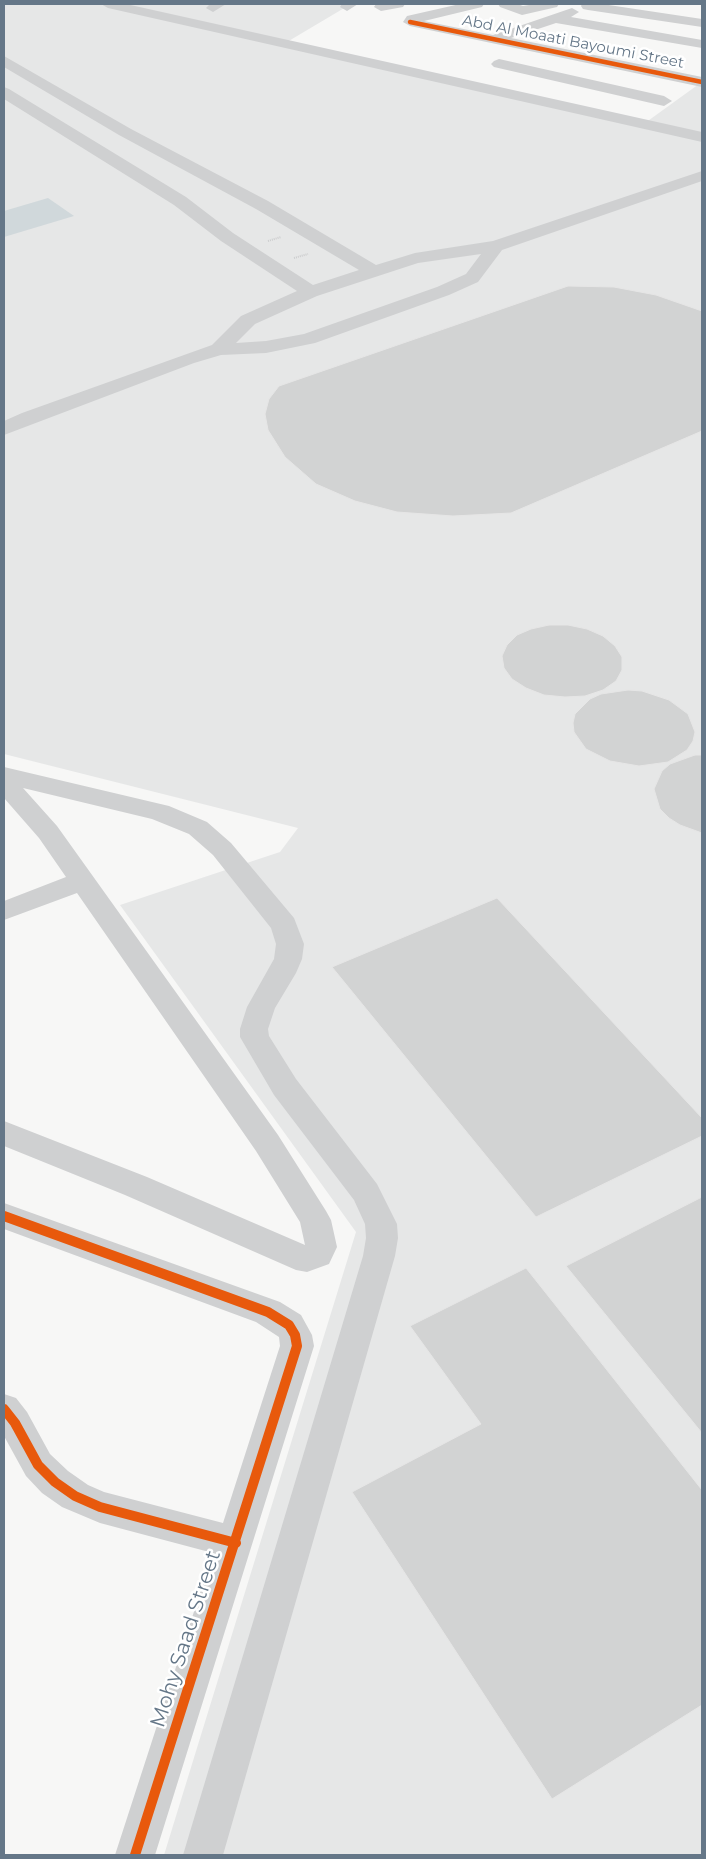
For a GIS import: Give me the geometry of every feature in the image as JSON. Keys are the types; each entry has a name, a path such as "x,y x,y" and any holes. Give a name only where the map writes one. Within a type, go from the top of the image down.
{"street":[{"path":"108,4 702,137"},
{"path":"381,7 398,4"},
{"path":"416,20 477,4"},
{"path":"505,4 518,10 527,11 553,11 591,5 702,23"},
{"path":"456,9 478,20"},
{"path":"495,39 522,29 553,11 630,33 702,44"},
{"path":"602,49 660,17"},
{"path":"416,20 441,26"},
{"name":"Abd Al Moaati Bayoumi Street","path":"416,20 495,39 632,67 698,77"},
{"path":"522,29 602,49 680,62"},
{"path":"480,79 525,45"},
{"path":"529,90 572,54"},
{"path":"4,61 125,132 262,205 373,271"},
{"path":"499,64 664,101"},
{"path":"588,105 632,67"},
{"path":"4,79 26,74"},
{"path":"643,118 698,77"},
{"path":"4,92 180,201 244,248 311,292"},
{"path":"86,144 125,132"},
{"path":"219,349 248,320 311,292 373,271 435,254 496,246 702,176"},
{"path":"207,220 262,205"},
{"path":"4,429 28,417 219,349 266,347 308,339 443,291 472,278 496,246"},
{"path":"4,775 160,812 198,828 222,850 284,925 290,944 288,959 282,973 257,1018 254,1029 255,1037 285,1087 366,1193 381,1224 382,1238 378,1256 203,1855"},
{"path":"4,782 48,832 267,1143 316,1220 321,1247 318,1255 307,1259 296,1257 136,1186 4,1133"},
{"path":"4,912 82,881"},
{"name":"Mohy Saad Street","path":"4,1216 268,1312 289,1325 297,1346 135,1855"},
{"path":"4,1409 15,1423 38,1465 55,1482 75,1496 100,1506 236,1542"}],"path":[{"path":"244,248 305,230"},
{"path":"270,265 332,246"}],"shaded area":[{"path":"4,4 351,4 287,42 645,123 699,84 702,84 702,1855 164,1855 356,1232 120,905 280,852 298,828 4,754"},
{"path":"48,198 74,216 4,237 4,211"}],"building":[{"path":"568,286 614,287 656,295 702,311 702,431 511,513 453,516 397,512 355,501 316,484 285,457 268,430 265,414 269,399 279,386"},
{"path":"549,625 568,625 587,629 603,636 615,646 622,657 622,670 616,681 603,690 585,696 565,697 544,695 526,688 512,679 504,668 502,656 507,645 517,635 531,629"},
{"path":"628,690 642,691 669,700 688,714 695,732 693,741 687,750 668,762 639,766 610,761 586,749 574,732 575,714 590,699 601,694"},
{"path":"695,755 702,755 702,833 680,825 669,818 660,809 654,789 662,771 670,764"},
{"path":"497,898 702,1118 702,1136 536,1217 332,967"},
{"path":"702,1197 702,1433 566,1266"},
{"path":"526,1268 702,1490 702,1705 552,1799 352,1492 481,1424 410,1326"}],"cycle path":[{"path":"410,22 702,82"},
{"path":"4,1216 268,1312 289,1325 295,1335 297,1346 135,1855"},
{"path":"4,1409 15,1423 38,1465 55,1482 75,1496 100,1507 236,1543"}]}
